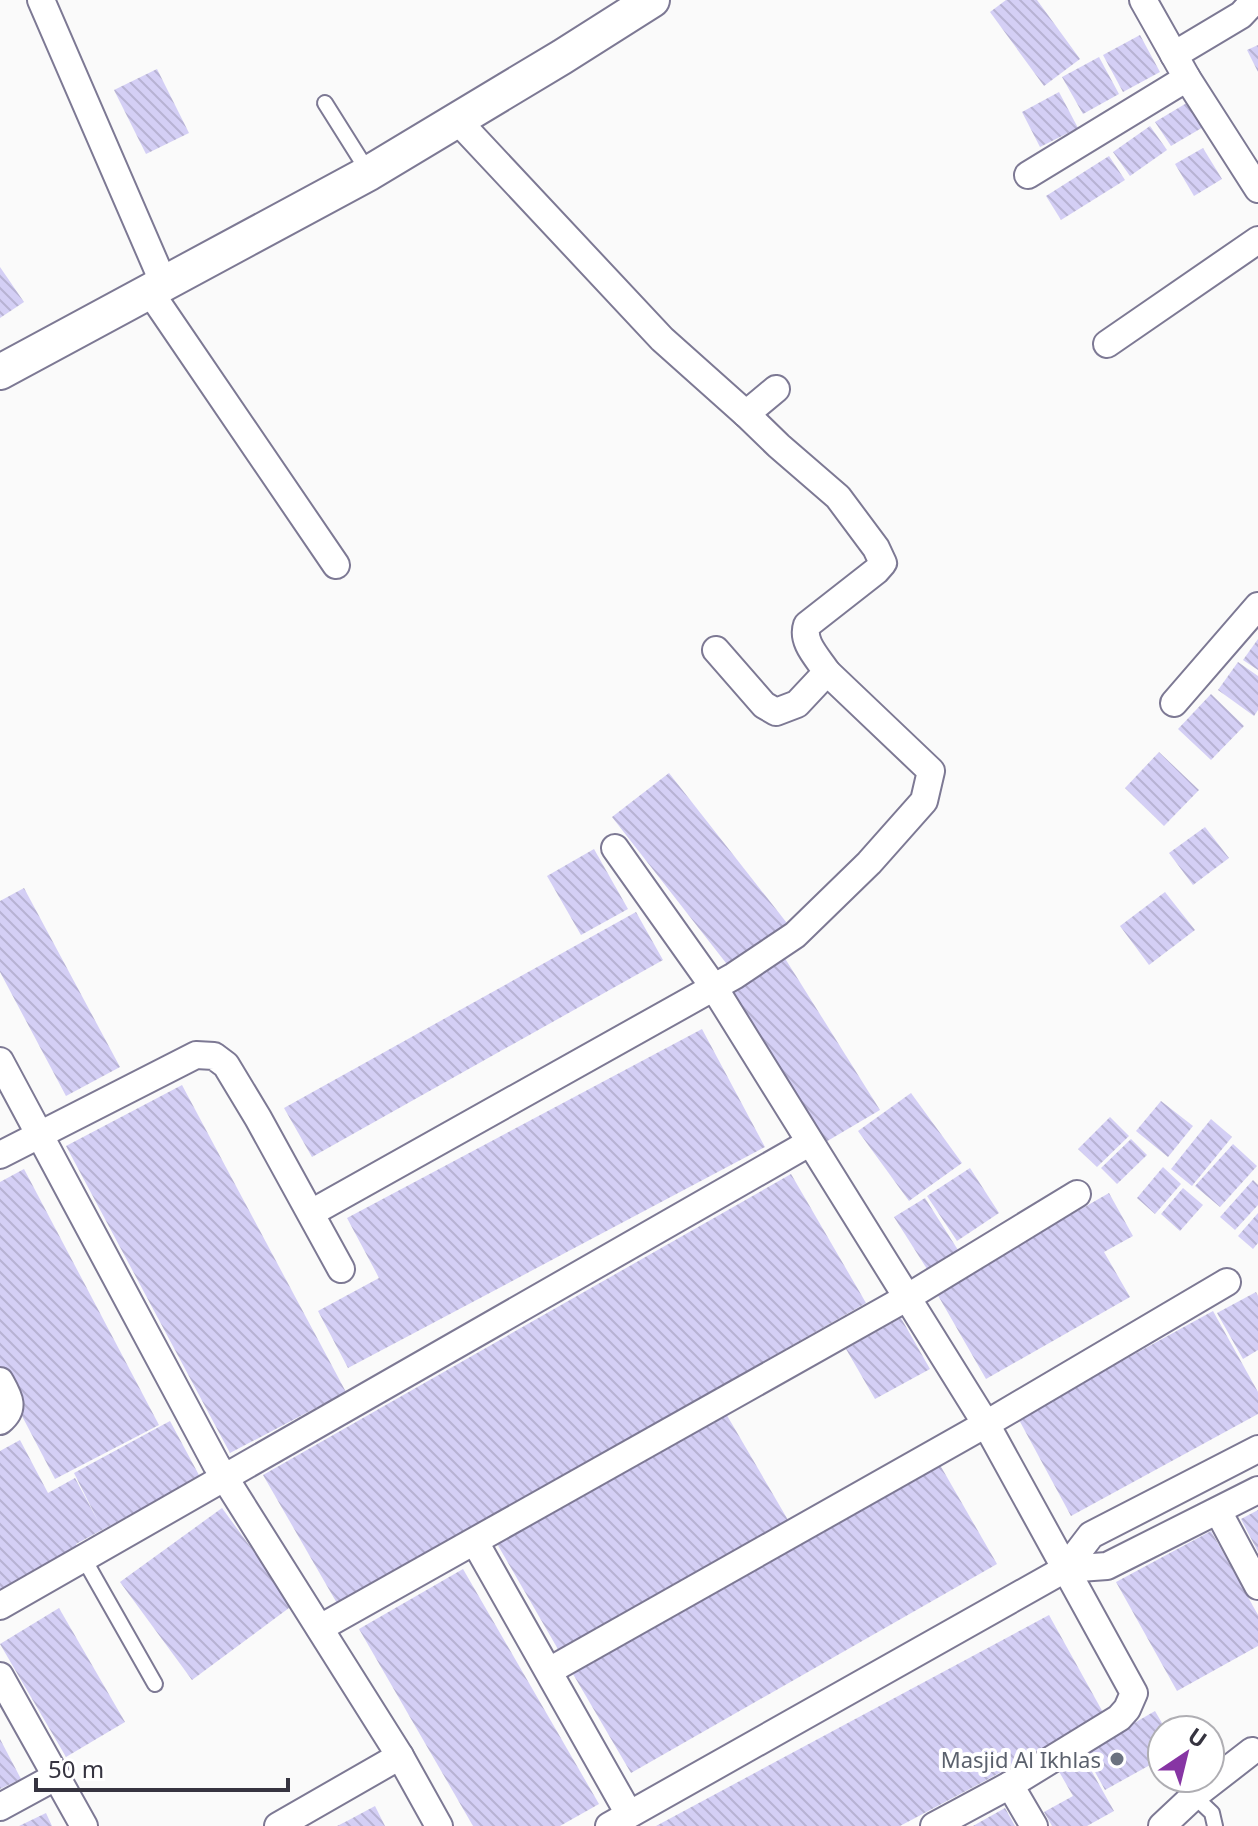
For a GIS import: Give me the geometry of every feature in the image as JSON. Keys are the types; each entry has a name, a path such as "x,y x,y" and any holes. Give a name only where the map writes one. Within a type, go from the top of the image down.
{"street":[{"path":"41,0 157,288 336,565"},
{"path":"0,372 369,173 652,0"},
{"path":"1143,0 1187,78 1258,189"},
{"path":"1174,55 1241,15 1255,0"},
{"path":"1028,175 1187,78"},
{"path":"311,1213 734,976 795,935 869,863 924,801 931,771 827,672 804,633 807,625 876,571 883,563 881,555 838,497 662,339 457,120"},
{"path":"1107,344 1258,240"},
{"path":"746,414 776,389"},
{"path":"1174,703 1258,606"},
{"path":"716,650 764,705 776,712 797,704 827,672"},
{"path":"615,848 713,986 908,1297 986,1424 1134,1693 1119,1718 1010,1785 934,1826"},
{"path":"0,1155 196,1055 214,1056 226,1065 234,1078 341,1269"},
{"path":"0,1061 226,1479 400,1756 439,1826"},
{"path":"0,1606 809,1143"},
{"path":"320,1628 908,1297 1077,1194"},
{"path":"549,1671 986,1424 1227,1282"},
{"path":"0,1381 11,1407 0,1421"},
{"path":"475,1542 549,1671 619,1820 1065,1569 1091,1535 1258,1449"},
{"path":"1065,1569 1107,1566 1258,1490"},
{"path":"1218,1511 1258,1586"},
{"path":"0,1676 84,1826"},
{"path":"1162,1826 1194,1796 1252,1751"},
{"path":"278,1826 400,1756"},
{"path":"0,1807 57,1776"},
{"path":"1010,1785 1034,1826"}],"lane":[{"path":"325,103 369,173"},
{"path":"84,1559 155,1684"},
{"path":"1194,1796 1212,1813 1215,1826"}],"building":[{"path":"1006,0 1037,0 1080,59 1044,86 990,12"},
{"path":"1140,35 1160,72 1123,92 1103,55"},
{"path":"1258,45 1258,72 1247,50"},
{"path":"1099,57 1119,94 1083,114 1062,77"},
{"path":"157,69 189,133 146,154 114,90"},
{"path":"1059,92 1078,128 1040,147 1022,112"},
{"path":"1190,101 1205,126 1171,146 1155,122"},
{"path":"1150,126 1167,150 1130,176 1113,152"},
{"path":"1203,148 1222,179 1194,196 1175,164"},
{"path":"1109,156 1125,180 1061,220 1046,196"},
{"path":"0,267 24,302 0,318"},
{"path":"1258,639 1258,670 1243,660"},
{"path":"1238,662 1258,676 1258,710 1254,716 1218,690"},
{"path":"1211,694 1244,726 1211,760 1178,729"},
{"path":"1159,752 1199,790 1164,826 1125,788"},
{"path":"669,773 790,927 733,972 612,817"},
{"path":"1205,827 1229,858 1193,885 1169,853"},
{"path":"594,849 628,909 581,935 547,876"},
{"path":"24,888 120,1067 66,1096 0,972 0,901"},
{"path":"1165,892 1195,930 1149,965 1120,926"},
{"path":"636,912 663,960 312,1157 284,1108"},
{"path":"781,952 880,1110 824,1143 726,986"},
{"path":"702,1029 765,1147 348,1368 318,1311 379,1278 347,1218"},
{"path":"182,1085 346,1392 230,1453 66,1146"},
{"path":"911,1093 962,1163 909,1201 858,1131"},
{"path":"1161,1101 1193,1126 1168,1157 1136,1131"},
{"path":"1110,1117 1129,1136 1097,1167 1078,1149"},
{"path":"1211,1119 1232,1137 1192,1186 1171,1169"},
{"path":"1131,1139 1147,1155 1117,1184 1101,1168"},
{"path":"1233,1144 1257,1166 1220,1207 1195,1186"},
{"path":"1163,1167 1181,1184 1155,1214 1137,1198"},
{"path":"970,1168 999,1213 957,1241 927,1196"},
{"path":"24,1169 159,1425 55,1479 0,1374 0,1182"},
{"path":"791,1174 866,1303 338,1605 263,1475"},
{"path":"1253,1180 1258,1185 1258,1205 1235,1230 1220,1217"},
{"path":"1183,1188 1203,1205 1180,1231 1161,1214"},
{"path":"1109,1193 1133,1236 1104,1252 1130,1297 986,1379 936,1292"},
{"path":"925,1198 958,1250 927,1269 894,1217"},
{"path":"1258,1213 1258,1243 1253,1249 1238,1236"},
{"path":"1256,1292 1258,1350 1243,1359 1217,1313"},
{"path":"1213,1311 1258,1392 1258,1414 1071,1516 1018,1418"},
{"path":"901,1318 930,1369 875,1399 846,1349"},
{"path":"725,1412 788,1520 559,1651 496,1542"},
{"path":"170,1421 200,1477 76,1544 78,1549 0,1590 0,1451 20,1440 48,1493 75,1478 99,1523 74,1473"},
{"path":"940,1465 997,1564 631,1773 573,1674"},
{"path":"222,1508 293,1605 192,1680 120,1582"},
{"path":"1258,1510 1258,1552 1241,1519"},
{"path":"1211,1531 1258,1615 1258,1646 1177,1691 1116,1582"},
{"path":"463,1569 599,1804 560,1826 473,1826 359,1629"},
{"path":"59,1608 125,1722 66,1757 0,1644"},
{"path":"1049,1615 1105,1716 981,1783 900,1826 656,1826"},
{"name":"Masjid Al Ikhlas","path":"1146,1716 1146,1767 1105,1790 1084,1752"},
{"path":"0,1739 21,1779 0,1789"},
{"path":"1082,1754 1114,1811 1087,1826 1052,1826 1044,1812 1073,1796 1057,1768"},
{"path":"375,1806 385,1826 337,1826 347,1821"},
{"path":"1005,1808 1015,1826 973,1826 980,1822"},
{"path":"46,1813 52,1826 19,1826"}],"place":[{"name":"Masjid Al Ikhlas","path":"1117,1759"}]}
